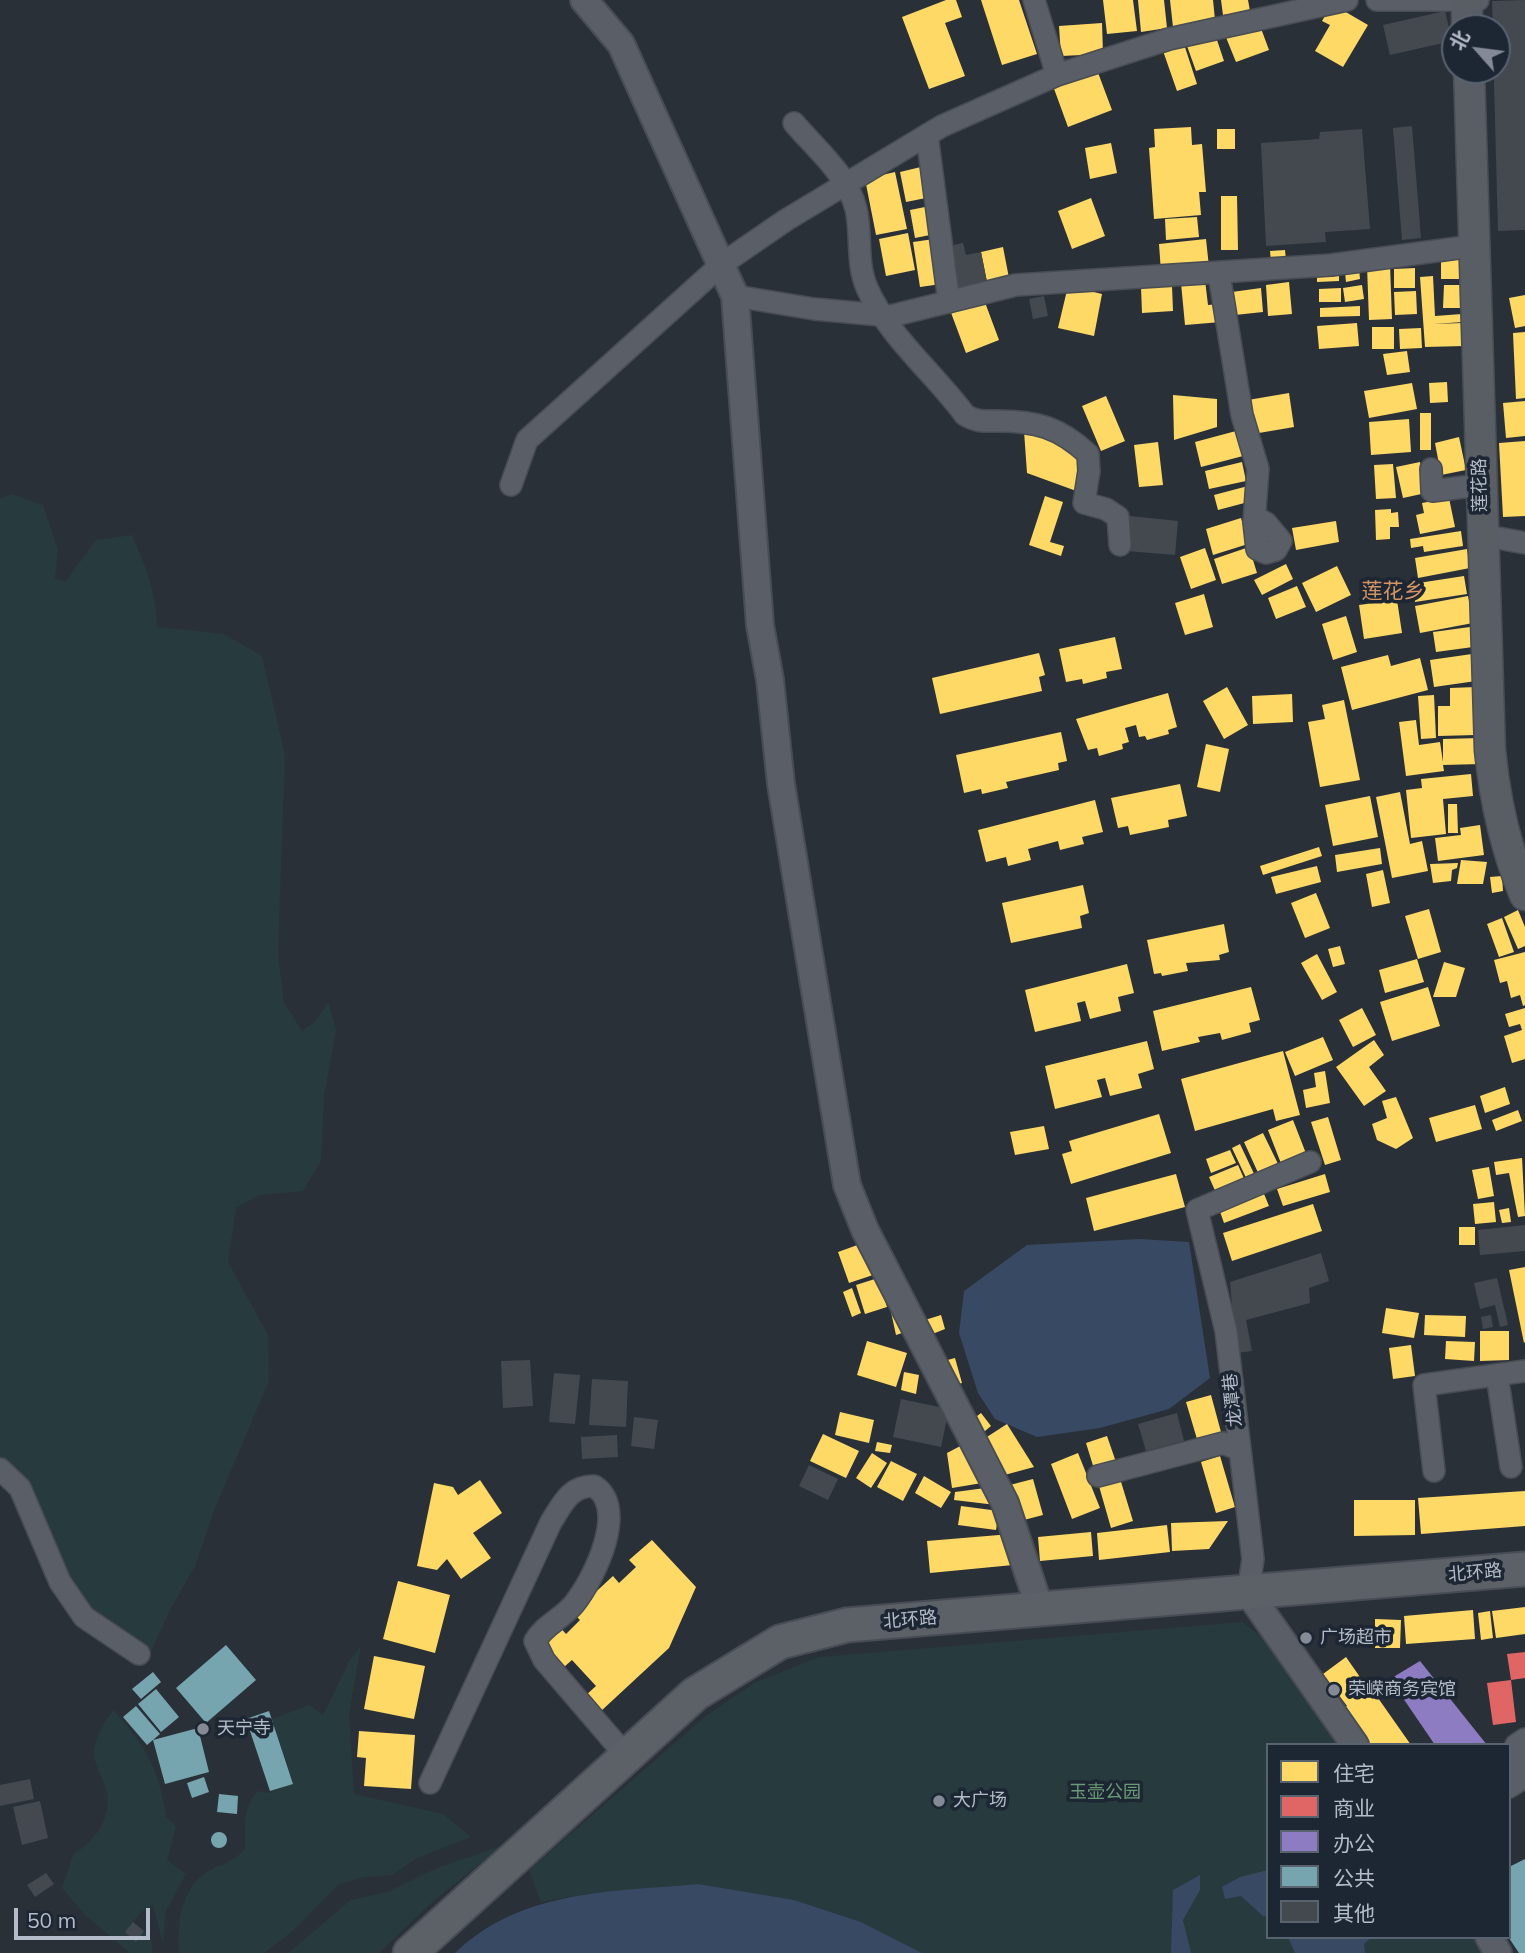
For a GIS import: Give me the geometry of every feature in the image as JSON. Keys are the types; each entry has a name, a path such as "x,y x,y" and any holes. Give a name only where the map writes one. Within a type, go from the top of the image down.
{"main road":[{"name":"莲花路","path":"1469,84 1479,485 1494,800 1506,849 1525,895"},
{"name":"北环路","path":"410,1953 695,1693 780,1642 847,1625 1525,1569"}],"street":[{"path":"584,0 621,44 735,296 760,625 770,680 781,784 847,1185 865,1230 1004,1503 1040,1609"},
{"path":"1034,0 1057,75"},
{"path":"511,485 527,439 722,264 786,220 928,135 1057,75 1169,39 1347,0"},
{"path":"1377,0 1470,7"},
{"path":"793,123 846,184 856,210 866,287 883,315 965,415 977,422 1024,423 1054,428 1069,436 1088,454 1089,471 1084,503 1106,509 1118,517 1120,545"},
{"path":"928,135 949,302"},
{"path":"735,296 814,309 883,315 1016,285 1331,265 1473,246"},
{"path":"1219,274 1242,415 1258,469 1255,517"},
{"path":"1431,469 1432,491 1479,485"},
{"path":"1481,535 1525,542"},
{"name":"龙潭巷","path":"1248,1592 1253,1559 1226,1331 1196,1210 1310,1162"},
{"path":"1434,1471 1424,1385 1525,1371"},
{"path":"1497,1376 1511,1467"},
{"path":"1098,1476 1223,1443 1238,1449"},
{"path":"0,1469 20,1488 60,1582 84,1617 139,1654"},
{"path":"430,1783 551,1522 566,1497 582,1486 594,1486 607,1497 610,1509 606,1537 579,1598 561,1618 540,1633 536,1641 544,1660 627,1757"},
{"path":"1248,1592 1354,1743"},
{"path":"1511,1786 1517,1782 1516,1745 1525,1739"}],"green space":[{"path":"11,494 43,505 58,550 55,579 66,581 96,540 132,535 155,602 157,627 224,634 262,656 285,755 278,953 284,1003 302,1031 315,1022 328,1002 336,1030 324,1097 321,1161 303,1191 259,1195 236,1208 228,1262 268,1335 269,1381 215,1508 195,1566 169,1612 144,1667 92,1626 41,1567 20,1515 21,1510 0,1472 0,499"},
{"name":"玉壶公园","path":"1242,1622 1269,1642 1338,1743 1266,1743 1266,1939 1487,1939 1496,1953 922,1953 861,1922 794,1900 698,1884 586,1894 541,1902 529,1870 706,1716 754,1683 819,1657"},
{"path":"361,1646 349,1713 354,1794 443,1814 471,1837 417,1858 392,1875 364,1877 339,1884 294,1930 264,1953 179,1953 182,1908 191,1888 207,1872 231,1860 245,1849 247,1811 258,1791 268,1793 293,1783 272,1719 309,1705 323,1715 350,1660"},
{"path":"114,1710 143,1747 155,1771 166,1817 176,1826 167,1860 186,1874 166,1911 163,1944 153,1905 141,1912 125,1932 136,1941 144,1931 150,1935 153,1953 130,1953 85,1915 62,1888 74,1853 96,1835 105,1818 108,1799 94,1754 101,1730"},
{"path":"502,1846 430,1904 379,1953 288,1953 351,1900 387,1892 439,1867"}],"water":[{"path":"1139,1239 1189,1242 1210,1378 1169,1409 1100,1428 1037,1437 995,1419 978,1393 959,1333 964,1291 1027,1245"},
{"path":"1266,1870 1266,1917 1241,1896 1225,1899 1222,1887 1240,1877"},
{"path":"1200,1875 1200,1890 1183,1920 1191,1953 1171,1953 1173,1890"},
{"path":"698,1884 794,1900 861,1922 922,1953 455,1953 481,1932 509,1916 538,1905 601,1892"},
{"path":"1289,1939 1370,1939 1364,1944 1365,1953 1295,1953"}],"building: 住宅":[{"path":"946,0 956,0 962,17 945,23 965,76 929,89 902,17"},
{"path":"981,0 1019,0 1037,54 1002,65"},
{"path":"1103,0 1133,0 1137,31 1107,34"},
{"path":"1138,0 1164,0 1167,28 1141,32"},
{"path":"1170,0 1213,0 1215,20 1173,27"},
{"path":"1221,0 1248,0 1250,11 1223,15"},
{"path":"1332,4 1368,25 1343,67 1315,51 1330,25 1322,21"},
{"path":"1102,23 1103,54 1061,56 1059,26"},
{"path":"1259,23 1269,50 1236,62 1225,35"},
{"path":"1216,37 1224,61 1196,71 1187,46"},
{"path":"1183,41 1197,84 1177,91 1162,48"},
{"path":"1097,70 1112,110 1068,127 1053,86"},
{"path":"1191,127 1192,145 1202,144 1206,192 1199,192 1201,215 1154,219 1149,148 1155,147 1154,129"},
{"path":"1217,129 1235,129 1235,149 1217,149"},
{"path":"1111,143 1117,173 1090,179 1085,148"},
{"path":"925,166 931,197 906,202 900,172"},
{"path":"895,172 907,229 876,235 865,179"},
{"path":"1221,196 1237,196 1238,250 1221,250"},
{"path":"1091,198 1105,236 1072,249 1058,211"},
{"path":"930,206 935,234 915,238 910,210"},
{"path":"1197,217 1199,237 1166,240 1165,219"},
{"path":"908,233 915,270 886,276 879,239"},
{"path":"934,239 941,284 920,287 913,242"},
{"path":"1206,239 1209,267 1161,272 1159,244"},
{"path":"1003,247 1009,278 987,282 981,252"},
{"path":"1285,250 1286,260 1271,262 1270,251"},
{"path":"1468,253 1469,279 1441,279 1441,254"},
{"path":"1390,265 1392,319 1369,320 1367,266"},
{"path":"1415,268 1415,288 1394,288 1394,269"},
{"path":"1359,269 1360,279 1346,282 1345,272"},
{"path":"1317,272 1339,272 1339,281 1317,282"},
{"path":"1433,276 1435,316 1462,314 1463,322 1433,324 1463,323 1464,346 1425,347 1420,277"},
{"path":"1205,280 1208,305 1219,304 1221,322 1185,325 1181,283"},
{"path":"1289,282 1292,314 1268,316 1266,285"},
{"path":"1362,285 1364,299 1345,302 1343,288"},
{"path":"1444,285 1464,285 1464,308 1443,308"},
{"path":"1068,286 1102,294 1094,336 1058,328"},
{"path":"1172,286 1173,311 1142,313 1141,287"},
{"path":"1261,288 1263,312 1235,315 1232,292"},
{"path":"1341,288 1341,302 1319,302 1319,289"},
{"path":"1416,291 1417,314 1395,315 1394,292"},
{"path":"1525,295 1525,326 1515,328 1509,298"},
{"path":"983,297 999,340 966,353 950,310"},
{"path":"1360,306 1360,316 1320,317 1320,308"},
{"path":"1357,323 1359,346 1319,349 1317,326"},
{"path":"1372,327 1394,327 1394,349 1372,349"},
{"path":"1421,328 1422,348 1400,349 1399,329"},
{"path":"1525,332 1525,398 1516,399 1513,333"},
{"path":"1407,351 1410,372 1387,375 1383,354"},
{"path":"1447,382 1448,402 1430,403 1429,383"},
{"path":"1412,383 1417,409 1369,418 1364,391"},
{"path":"1289,393 1294,427 1253,434 1248,400"},
{"path":"1173,395 1217,399 1217,427 1174,440"},
{"path":"1106,396 1125,441 1101,451 1082,406"},
{"path":"1525,401 1525,436 1506,438 1503,403"},
{"path":"1420,413 1431,413 1431,450 1420,450"},
{"path":"1409,419 1411,452 1371,455 1369,422"},
{"path":"1024,431 1070,443 1070,454 1078,454 1079,492 1027,473"},
{"path":"1236,431 1243,456 1201,467 1195,442"},
{"path":"1459,437 1466,470 1441,475 1435,443"},
{"path":"1525,441 1525,516 1503,517 1499,443"},
{"path":"1158,442 1163,485 1139,487 1134,445"},
{"path":"1242,462 1246,481 1209,489 1205,471"},
{"path":"1420,462 1426,493 1403,498 1396,467"},
{"path":"1393,464 1396,498 1376,499 1374,465"},
{"path":"1248,486 1252,501 1218,510 1214,495"},
{"path":"1045,496 1063,502 1050,542 1064,546 1061,556 1029,545"},
{"path":"1449,498 1455,527 1420,534 1416,515 1424,513 1422,503"},
{"path":"1391,509 1391,513 1398,512 1399,527 1390,527 1390,539 1376,540 1375,510"},
{"path":"1241,518 1248,544 1213,555 1206,529"},
{"path":"1336,521 1339,542 1296,550 1292,528"},
{"path":"1461,531 1463,546 1424,552 1423,546 1411,548 1410,539"},
{"path":"1249,547 1257,573 1222,584 1214,559"},
{"path":"1205,548 1216,580 1191,589 1180,557"},
{"path":"1467,549 1470,568 1418,578 1415,558"},
{"path":"1286,564 1293,579 1262,595 1254,580"},
{"path":"1337,566 1351,595 1316,612 1302,583"},
{"path":"1464,576 1467,594 1415,602 1412,584"},
{"path":"1297,586 1306,607 1276,619 1268,598"},
{"path":"1204,594 1213,627 1185,635 1175,603"},
{"path":"1468,596 1473,623 1420,633 1415,606"},
{"path":"1397,600 1402,633 1364,639 1359,605"},
{"path":"1346,616 1357,652 1333,660 1322,624"},
{"path":"1470,627 1473,647 1436,652 1433,632"},
{"path":"1115,637 1122,669 1106,672 1107,678 1083,684 1082,679 1066,682 1059,649"},
{"path":"1039,653 1045,675 1039,677 1042,691 940,714 932,678"},
{"path":"1472,654 1476,681 1434,687 1430,660"},
{"path":"1388,655 1391,666 1420,658 1428,690 1352,710 1341,667"},
{"path":"1227,687 1248,725 1224,739 1203,701"},
{"path":"1476,687 1476,735 1438,736 1438,706 1450,706 1450,688"},
{"path":"1168,693 1177,727 1168,730 1169,734 1147,740 1145,736 1139,737 1136,725 1125,728 1129,742 1122,744 1123,749 1099,756 1097,748 1088,750 1076,719"},
{"path":"1292,694 1293,722 1253,724 1252,696"},
{"path":"1434,695 1436,738 1421,739 1418,696"},
{"path":"1344,700 1360,780 1320,787 1308,722 1325,719 1322,705"},
{"path":"1416,720 1419,745 1440,742 1443,762 1443,739 1480,738 1481,764 1443,765 1444,771 1406,776 1399,722"},
{"path":"1061,732 1067,761 1058,763 1059,770 1006,782 1008,788 982,794 981,789 964,793 956,755"},
{"path":"1206,744 1229,749 1220,792 1197,787"},
{"path":"1471,774 1473,796 1443,799 1446,834 1411,838 1406,790 1422,788 1421,779"},
{"path":"1180,784 1187,816 1168,820 1169,827 1130,835 1128,826 1118,828 1111,798"},
{"path":"1400,792 1410,844 1422,841 1428,871 1392,878 1376,797"},
{"path":"1370,796 1378,837 1333,846 1325,805"},
{"path":"1095,800 1103,832 1082,837 1084,844 1060,850 1058,841 1028,849 1031,860 1008,866 1006,857 986,862 978,830"},
{"path":"1448,804 1457,804 1458,833 1448,833"},
{"path":"1480,825 1484,855 1438,861 1435,838 1461,835 1460,828"},
{"path":"1319,847 1322,856 1263,875 1260,866"},
{"path":"1380,848 1382,864 1337,872 1335,855"},
{"path":"1461,860 1487,862 1483,884 1457,884"},
{"path":"1458,863 1457,868 1452,870 1451,881 1433,883 1430,864"},
{"path":"1317,866 1321,882 1276,894 1271,877"},
{"path":"1383,870 1390,903 1372,907 1366,874"},
{"path":"1502,876 1503,891 1492,893 1490,877"},
{"path":"1083,885 1089,913 1080,916 1082,928 1011,943 1002,903"},
{"path":"1316,893 1330,928 1305,938 1291,903"},
{"path":"1429,909 1441,952 1418,959 1405,916"},
{"path":"1518,910 1525,927 1525,946 1518,949 1504,917"},
{"path":"1502,918 1514,952 1499,957 1487,924"},
{"path":"1224,924 1229,952 1219,955 1220,960 1186,963 1188,971 1162,976 1161,973 1154,974 1147,940"},
{"path":"1340,946 1345,964 1333,967 1328,949"},
{"path":"1525,952 1523,1006 1520,995 1511,998 1507,981 1500,983 1494,960"},
{"path":"1317,954 1337,992 1322,1000 1301,963"},
{"path":"1417,959 1424,982 1385,993 1379,970"},
{"path":"1444,962 1465,968 1456,997 1433,997"},
{"path":"1127,964 1134,993 1118,997 1121,1011 1090,1019 1085,1001 1077,1003 1081,1021 1035,1032 1025,990"},
{"path":"1251,987 1260,1020 1249,1023 1251,1032 1222,1040 1220,1033 1198,1037 1200,1042 1162,1051 1153,1011"},
{"path":"1428,987 1440,1026 1392,1041 1380,1002"},
{"path":"1362,1008 1376,1035 1353,1047 1339,1020"},
{"path":"1525,1008 1525,1059 1512,1063 1504,1036 1522,1030 1520,1024 1509,1027 1505,1014"},
{"path":"1323,1037 1333,1060 1295,1076 1285,1052"},
{"path":"1374,1040 1384,1055 1369,1067 1386,1091 1364,1106 1336,1067"},
{"path":"1147,1041 1154,1069 1138,1074 1142,1088 1110,1096 1105,1078 1097,1080 1102,1097 1055,1109 1045,1066"},
{"path":"1283,1051 1300,1115 1276,1121 1273,1109 1195,1131 1181,1079"},
{"path":"1325,1071 1330,1103 1306,1108 1303,1090 1316,1087 1314,1073"},
{"path":"1505,1087 1510,1104 1485,1113 1480,1096"},
{"path":"1396,1097 1413,1138 1396,1149 1377,1140 1372,1124 1387,1118 1382,1101"},
{"path":"1475,1105 1482,1129 1436,1142 1429,1118"},
{"path":"1518,1110 1522,1121 1496,1131 1492,1120"},
{"path":"1159,1114 1171,1153 1071,1184 1062,1154 1072,1151 1069,1141"},
{"path":"1328,1117 1341,1160 1325,1165 1311,1122"},
{"path":"1293,1120 1307,1156 1282,1166 1268,1130"},
{"path":"1044,1126 1049,1149 1015,1155 1010,1132"},
{"path":"1263,1133 1280,1168 1260,1177 1244,1142"},
{"path":"1240,1144 1256,1178 1248,1182 1232,1148"},
{"path":"1230,1150 1236,1163 1211,1173 1206,1159"},
{"path":"1522,1158 1525,1216 1518,1217 1509,1173 1496,1175 1494,1162"},
{"path":"1238,1165 1246,1183 1217,1195 1209,1177"},
{"path":"1489,1167 1494,1196 1478,1199 1472,1170"},
{"path":"1176,1174 1185,1207 1094,1231 1086,1198"},
{"path":"1325,1174 1330,1192 1283,1206 1277,1189"},
{"path":"1262,1189 1269,1206 1224,1223 1218,1206"},
{"path":"1494,1202 1496,1222 1475,1224 1473,1204"},
{"path":"1313,1204 1322,1231 1232,1261 1223,1233"},
{"path":"1509,1208 1511,1222 1502,1223 1499,1210"},
{"path":"1459,1227 1475,1227 1475,1245 1459,1245"},
{"path":"863,1243 873,1275 849,1283 838,1252"},
{"path":"1525,1267 1525,1342 1524,1343 1509,1270"},
{"path":"878,1278 887,1307 865,1314 856,1285"},
{"path":"852,1288 861,1313 852,1317 843,1292"},
{"path":"1386,1308 1419,1313 1414,1338 1382,1333"},
{"path":"900,1309 905,1332 896,1335 891,1312"},
{"path":"941,1315 945,1329 930,1335 925,1320"},
{"path":"1425,1315 1466,1316 1465,1337 1424,1335"},
{"path":"1480,1331 1509,1331 1509,1360 1480,1361"},
{"path":"867,1341 907,1353 896,1387 857,1375"},
{"path":"1446,1341 1475,1342 1474,1361 1445,1359"},
{"path":"1411,1345 1415,1376 1393,1379 1389,1348"},
{"path":"955,1358 962,1383 947,1387 940,1362"},
{"path":"904,1372 919,1375 916,1394 901,1390"},
{"path":"1211,1395 1221,1432 1197,1439 1186,1402"},
{"path":"840,1412 874,1420 869,1443 835,1435"},
{"path":"981,1413 991,1426 979,1436 968,1423"},
{"path":"1007,1424 1034,1467 997,1477 976,1444"},
{"path":"823,1434 859,1451 846,1478 810,1461"},
{"path":"1107,1436 1117,1465 1095,1472 1086,1443"},
{"path":"877,1442 892,1445 890,1453 875,1451"},
{"path":"968,1442 988,1482 952,1488 947,1453"},
{"path":"872,1453 887,1463 871,1488 856,1478"},
{"path":"1078,1453 1100,1508 1072,1519 1051,1464"},
{"path":"1220,1456 1235,1507 1216,1513 1201,1462"},
{"path":"891,1461 917,1474 903,1501 877,1487"},
{"path":"1118,1472 1133,1521 1111,1528 1097,1479"},
{"path":"924,1476 951,1492 941,1508 915,1493"},
{"path":"1033,1479 1043,1515 1016,1522 1006,1486"},
{"path":"480,1480 502,1513 473,1533 491,1558 461,1579 447,1559 437,1570 417,1566 434,1483 453,1487 458,1495"},
{"path":"993,1487 996,1505 954,1500 955,1492"},
{"path":"1525,1491 1525,1526 1421,1534 1418,1498"},
{"path":"1354,1500 1415,1500 1415,1535 1354,1536"},
{"path":"961,1506 999,1511 996,1530 958,1525"},
{"path":"1228,1521 1209,1549 1172,1551 1171,1523"},
{"path":"1167,1525 1170,1552 1099,1560 1097,1533"},
{"path":"1091,1532 1093,1556 1040,1561 1038,1537"},
{"path":"1011,1534 1013,1565 930,1573 927,1541"},
{"path":"652,1540 696,1587 669,1648 600,1712 585,1696 596,1686 572,1660 564,1667 540,1640 557,1624 566,1634 580,1620 573,1613 613,1576 619,1583 636,1567 629,1560"},
{"path":"398,1581 450,1595 435,1653 383,1639"},
{"path":"1525,1607 1525,1634 1496,1638 1492,1611"},
{"path":"1473,1610 1475,1639 1406,1644 1404,1616"},
{"path":"1490,1611 1493,1638 1481,1640 1478,1613"},
{"path":"1375,1619 1401,1620 1400,1648 1375,1648"},
{"path":"374,1656 425,1666 414,1719 364,1709"},
{"path":"1346,1657 1410,1743 1366,1743 1342,1709 1347,1706 1323,1674"},
{"path":"359,1731 415,1735 411,1789 364,1786 366,1758 357,1757"},
{"path":"1525,1896 1525,1953 1522,1953 1511,1936 1511,1905"}],"building: 商业":[{"path":"1525,1652 1525,1678 1511,1680 1507,1654"},
{"path":"1511,1680 1516,1722 1493,1725 1487,1683"}],"building: 办公":[{"path":"1420,1661 1485,1743 1434,1743 1390,1679"}],"building: 公共":[{"path":"226,1645 256,1680 206,1723 176,1688"},
{"path":"153,1672 161,1682 141,1699 132,1689"},
{"path":"156,1689 179,1717 161,1732 138,1704"},
{"path":"136,1706 160,1734 147,1745 123,1717"},
{"path":"269,1711 293,1784 270,1791 246,1719"},
{"path":"198,1728 209,1772 165,1784 153,1740"},
{"path":"204,1777 209,1792 192,1798 187,1783"},
{"path":"219,1794 238,1796 237,1814 217,1812"},
{"path":"219,1832 225,1834 225,1846 219,1848 213,1846 211,1840 213,1834"},
{"path":"1525,1859 1525,1953 1519,1953 1510,1939 1511,1866"}],"building: 其他":[{"path":"1525,0 1525,230 1498,231 1494,84 1511,84 1511,14 1492,14 1492,1"},
{"path":"1445,11 1446,14 1441,14 1441,43 1390,55 1383,25"},
{"path":"1412,126 1421,238 1402,240 1393,128"},
{"path":"1362,129 1370,229 1325,232 1326,242 1266,246 1261,143 1319,139 1320,132"},
{"path":"963,243 966,255 981,252 987,282 957,288 949,246"},
{"path":"1044,296 1048,316 1033,319 1029,299"},
{"path":"1130,516 1178,521 1175,555 1127,551"},
{"path":"1525,1225 1525,1251 1480,1255 1478,1230"},
{"path":"1321,1253 1329,1281 1309,1288 1310,1303 1246,1320 1252,1351 1236,1353 1230,1282"},
{"path":"1497,1278 1508,1325 1500,1327 1495,1305 1480,1309 1474,1283"},
{"path":"1491,1315 1493,1327 1483,1329 1481,1317"},
{"path":"530,1360 533,1406 503,1408 501,1361"},
{"path":"554,1373 580,1375 575,1424 549,1422"},
{"path":"592,1379 628,1381 626,1427 589,1425"},
{"path":"901,1399 949,1409 941,1447 893,1437"},
{"path":"1177,1413 1184,1441 1146,1451 1138,1424"},
{"path":"634,1417 658,1420 654,1449 631,1446"},
{"path":"617,1435 618,1457 582,1459 581,1437"},
{"path":"809,1465 838,1479 828,1500 799,1486"},
{"path":"30,1779 34,1799 0,1806 0,1785"},
{"path":"40,1801 48,1838 22,1845 13,1807"},
{"path":"46,1873 54,1884 35,1897 27,1885"},
{"path":"133,1922 144,1931 136,1942 125,1932"}],"place":[{"name":"广场超市","path":"1306,1638"},
{"name":"荣嵘商务宾馆","path":"1334,1690"},
{"name":"天宁寺","path":"203,1729"},
{"name":"大广场","path":"939,1801"}],"district":[{"name":"莲花乡","path":"1393,592"}]}
